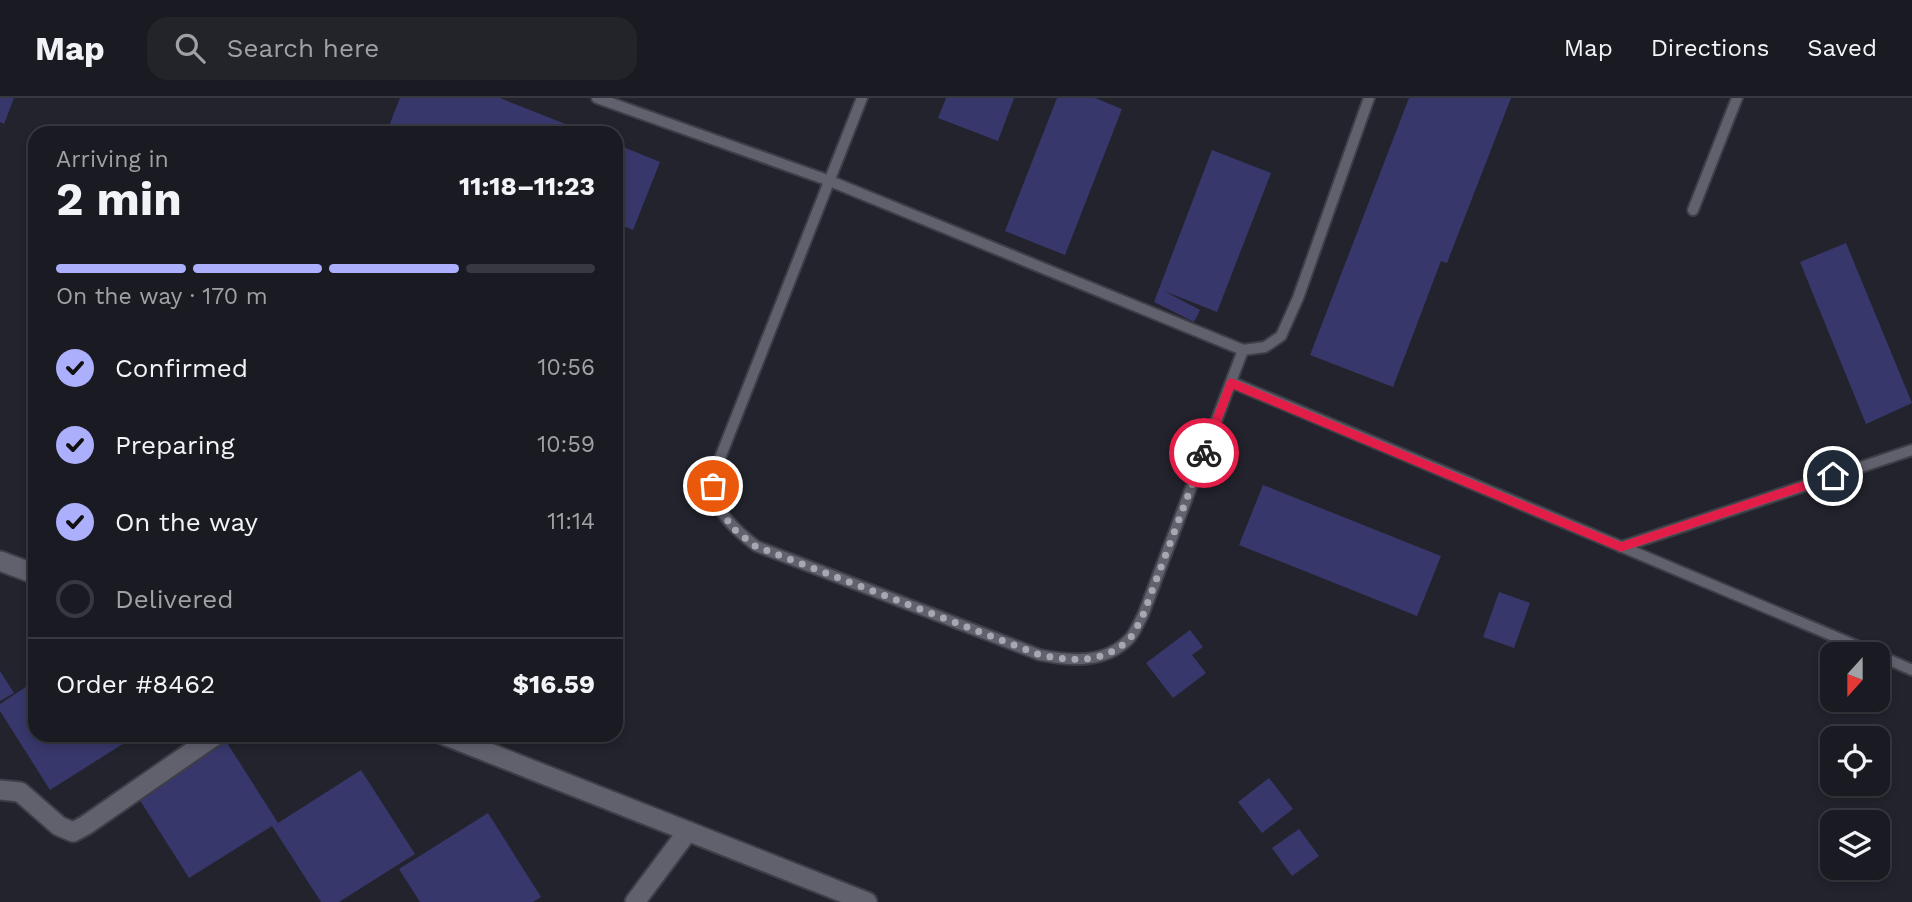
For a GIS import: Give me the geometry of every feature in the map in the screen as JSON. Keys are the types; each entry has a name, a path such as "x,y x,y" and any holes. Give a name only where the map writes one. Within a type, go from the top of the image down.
{"street":[{"path":"0,561 28,571"},
{"path":"0,790 20,792 59,826 73,832 206,742"},
{"path":"462,742 867,902"},
{"path":"635,902 688,831"}],"lane":[{"path":"597,98 830,181 1243,350 1265,347 1281,337 1298,298 1369,98"},
{"path":"862,98 720,458 713,486 730,526 755,546 1040,655 1069,661 1108,656 1131,638 1143,615 1243,350"},
{"path":"1693,210 1737,98"},
{"path":"1231,383 1846,642"},
{"path":"1621,547 1912,450"},
{"path":"1890,661 1912,670"}],"building":[{"path":"0,98 14,98 4,124 0,122"},
{"path":"400,98 500,98 570,126 389,126"},
{"path":"946,98 1014,98 998,141 938,118"},
{"path":"1057,98 1095,98 1122,109 1065,255 1005,231"},
{"path":"1409,98 1511,98 1447,263 1441,261 1393,387 1310,355"},
{"path":"623,147 660,162 633,230 623,226"},
{"path":"1212,150 1271,173 1217,312 1164,291 1200,310 1194,322 1154,302"},
{"path":"1846,243 1912,403 1866,424 1800,262"},
{"path":"1263,485 1441,556 1417,616 1239,545"},
{"path":"1499,592 1530,603 1514,648 1483,637"},
{"path":"1190,630 1203,647 1192,655 1206,673 1173,698 1146,663"},
{"path":"0,671 14,693 0,701"},
{"path":"28,686 28,742 126,742 50,790 0,711 0,704"},
{"path":"218,742 227,742 278,823 361,770 415,854 339,902 321,902 272,826 189,878 136,794"},
{"path":"1269,778 1293,809 1262,833 1238,802"},
{"path":"488,813 541,897 533,902 420,902 399,869"},
{"path":"1299,829 1319,856 1292,876 1272,848"}],"way so far":[{"path":"713,486 730,526 755,546 1040,655 1069,661 1108,656 1131,638 1143,615 1204,453"}],"route":[{"path":"1204,453 1231,383 1621,547 1833,476"}]}
